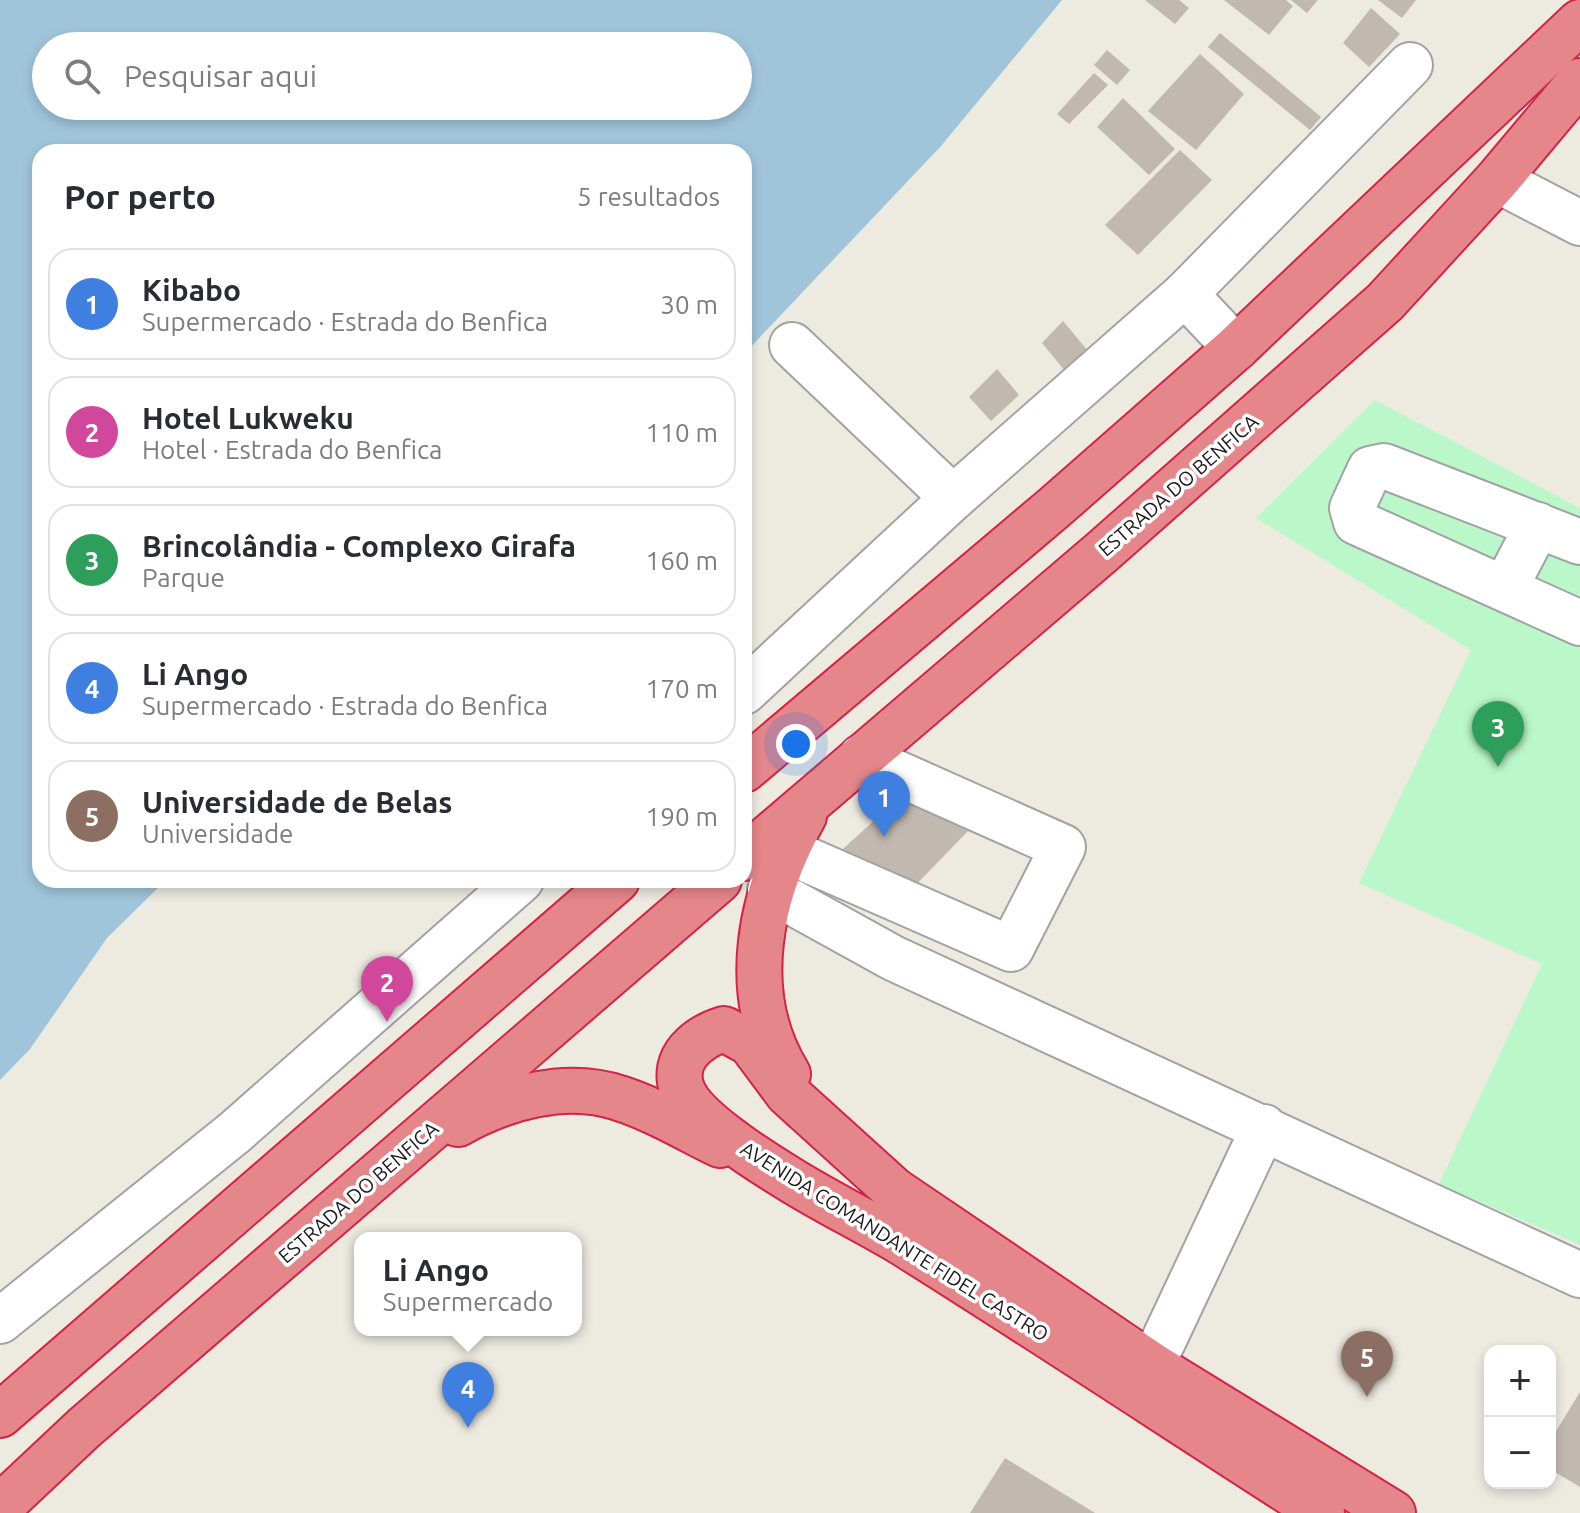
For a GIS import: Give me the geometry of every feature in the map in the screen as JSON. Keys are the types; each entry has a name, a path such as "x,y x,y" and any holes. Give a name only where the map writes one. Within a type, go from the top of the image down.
{"highway":[{"path":"752,763 1055,507 1236,348 1580,22"},
{"name":"ESTRADA DO BENFICA","path":"766,866 816,796 1385,302 1497,180 1580,81"},
{"path":"766,866 759,959 760,991 777,1056 816,1120"},
{"path":"0,1415 608,888"},
{"name":"ESTRADA DO BENFICA","path":"0,1507 84,1428 710,888"},
{"name":"AVENIDA COMANDANTE FIDEL CASTRO","path":"1322,1513 900,1242 781,1175 696,1109 682,1090 679,1069 689,1048 704,1035 724,1029 750,1043 788,1094 894,1190 1152,1365 1393,1513"},
{"path":"397,1159 486,1108 536,1095 590,1092 618,1098 781,1175"}],"street":[{"path":"752,685 953,498 1185,294 1410,65"},
{"path":"1497,180 1580,223"},
{"path":"1185,294 1236,348"},
{"path":"792,345 953,498"},
{"path":"1580,542 1384,466 1370,469 1352,508 1356,522 1580,623"},
{"path":"1505,588 1538,525"},
{"path":"766,866 1011,949 1063,847 861,757"},
{"path":"766,866 893,958 1580,1275"},
{"path":"0,1321 234,1133 512,888"},
{"path":"1152,1365 1264,1127"}],"green space":[{"path":"1375,400 1580,508 1580,1245 1439,1184 1542,964 1359,883 1471,650 1256,518"}],"water":[{"path":"0,0 1062,0 941,146 752,346 752,144 32,144 32,888 158,888 107,938 30,1049 0,1080"}],"building":[{"path":"1145,0 1179,0 1189,8 1175,24"},
{"path":"1224,0 1286,0 1293,6 1269,35"},
{"path":"1291,0 1318,0 1307,13"},
{"path":"1378,0 1416,0 1402,18"},
{"path":"1371,8 1400,34 1369,67 1343,43"},
{"path":"1220,33 1321,117 1310,130 1208,47"},
{"path":"1107,50 1130,70 1117,85 1094,65"},
{"path":"1200,54 1244,94 1196,150 1148,111"},
{"path":"1094,73 1108,85 1069,124 1057,114"},
{"path":"1123,98 1175,149 1149,175 1097,127"},
{"path":"1180,150 1212,180 1138,255 1105,225"},
{"path":"1063,321 1094,358 1070,377 1042,343"},
{"path":"997,369 1019,395 991,421 969,397"},
{"path":"902,795 968,831 906,895 832,859"},
{"path":"1580,1392 1580,1487 1556,1473 1556,1431"},
{"path":"1005,1458 1095,1513 970,1513"}],"place":[{"name":"Brincolândia - Complexo Girafa","path":"1498,767"},
{"name":"Kibabo","path":"884,837"},
{"name":"Hotel Lukweku","path":"387,1022"},
{"name":"Universidade de Belas","path":"1367,1397"},
{"name":"Li Ango","path":"468,1428"}]}
